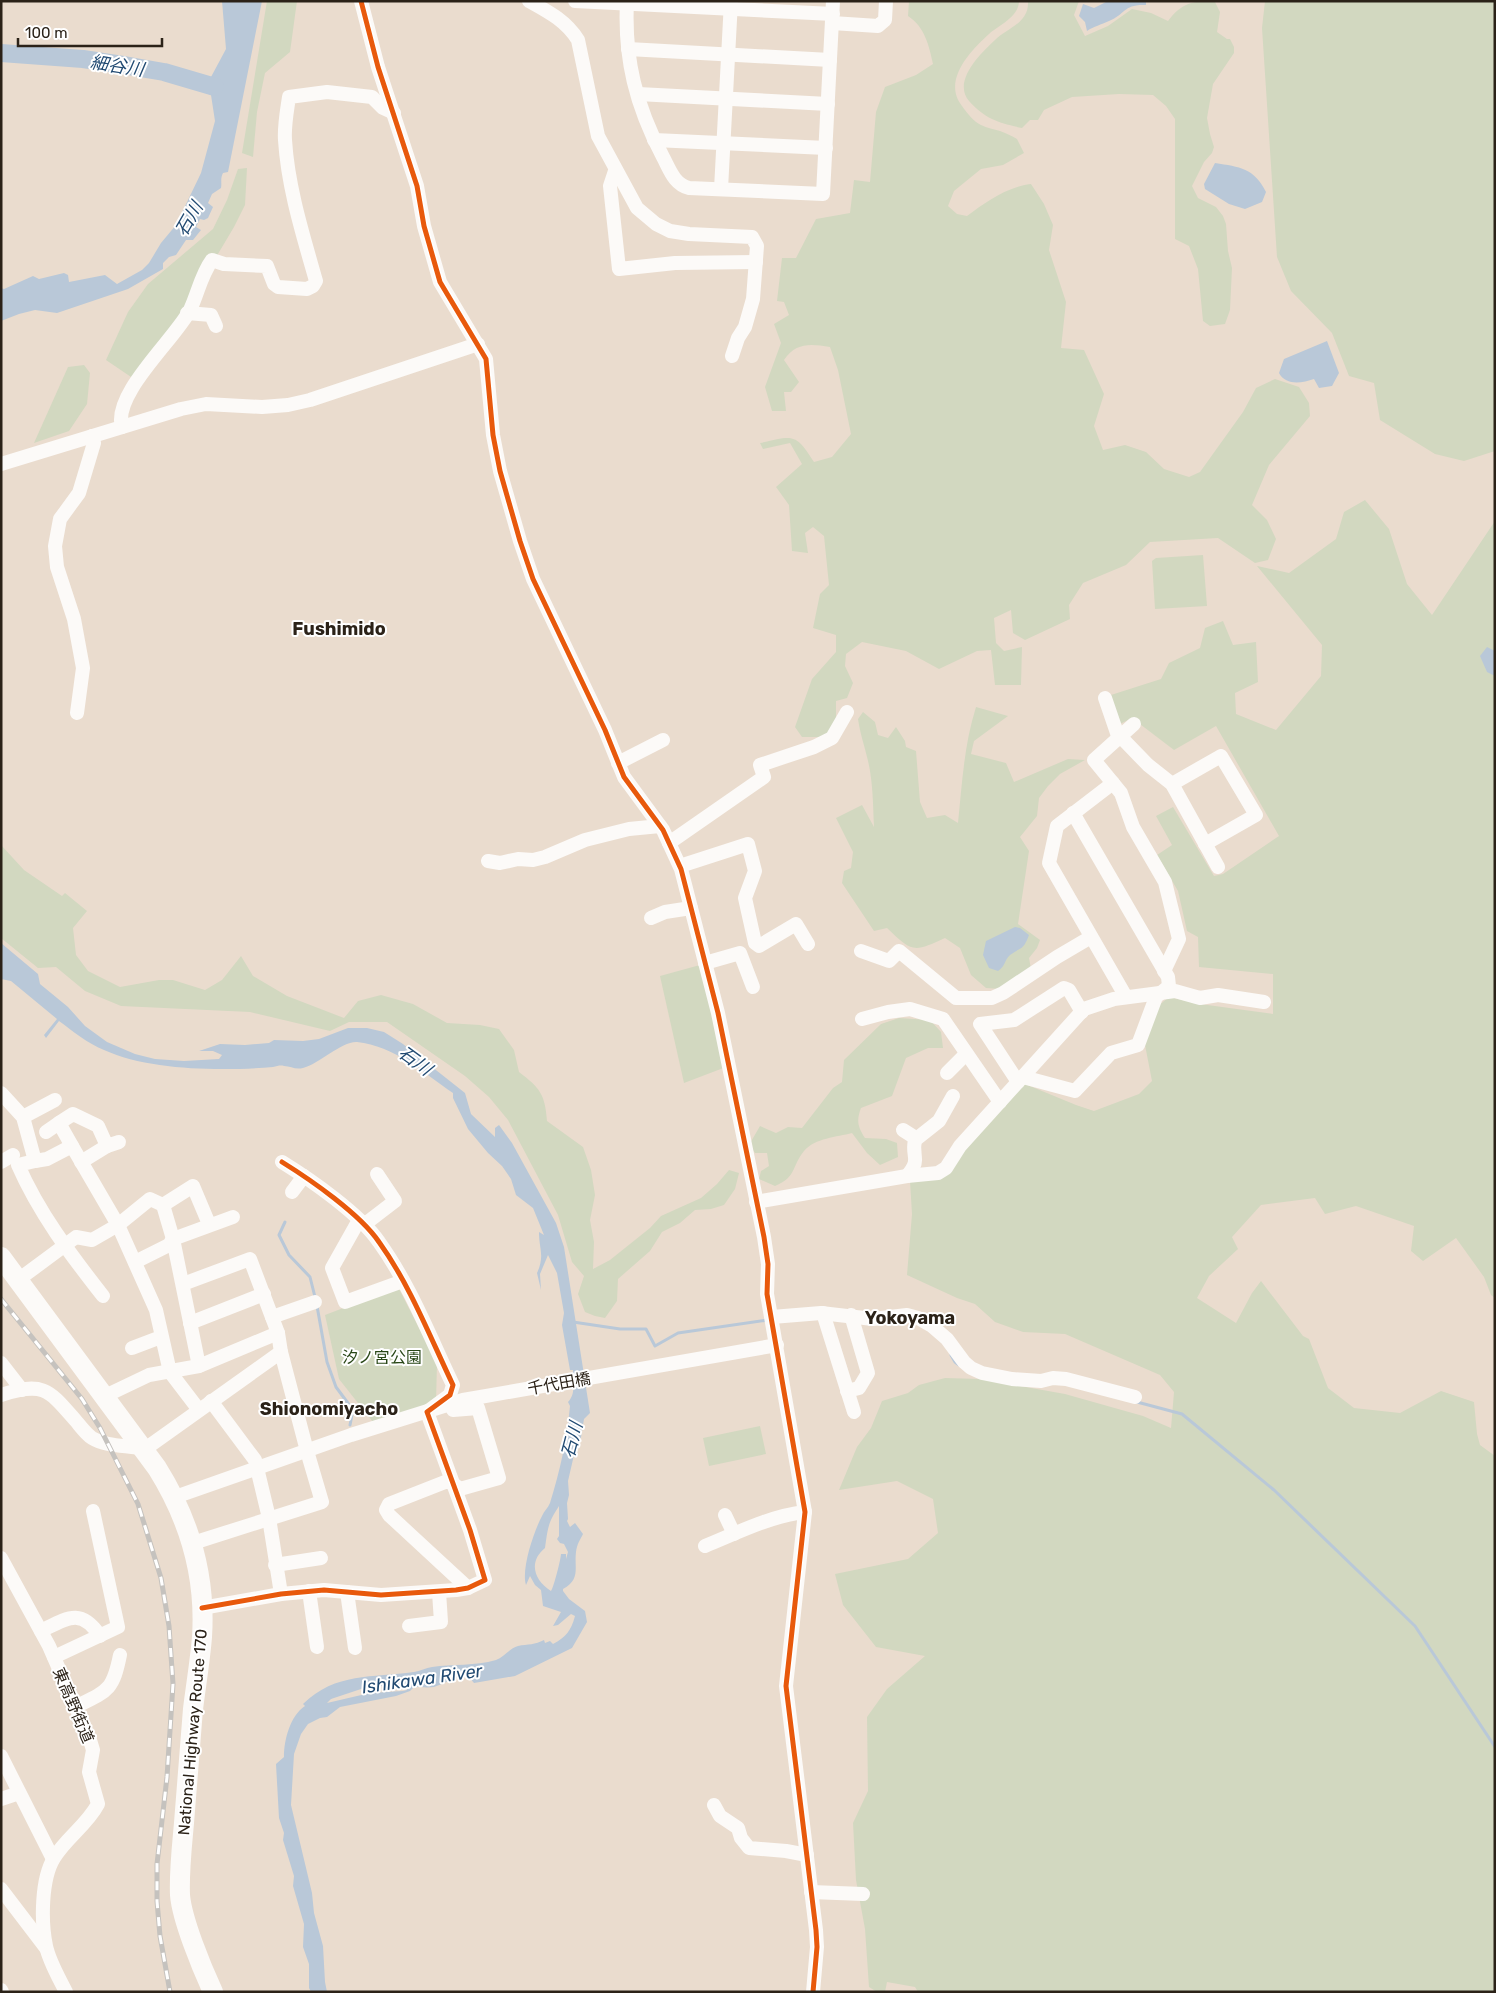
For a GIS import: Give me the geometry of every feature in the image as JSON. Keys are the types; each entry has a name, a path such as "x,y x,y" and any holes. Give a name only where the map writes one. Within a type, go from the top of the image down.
{"highway":[{"name":"National Highway Route 170","path":"1,1257 145,1449 175,1496 193,1544 198,1567 202,1608 202,1636 193,1708 180,1896 186,1919 212,1992"}],"street":[{"path":"361,1 378,67 417,186 424,226 440,282 478,344 488,365 493,435 500,471 520,541 534,578 605,730 624,777 660,826 680,866 733,1080 768,1264 767,1294 805,1512 786,1686 812,1892 817,1947 813,1992"},
{"path":"529,1 560,19 570,28 578,40 598,136 615,171 637,208 656,224 670,231 689,234 752,237 757,246 753,299 745,327 738,338 732,356"},
{"path":"575,1 731,4 833,13 878,26 885,20 886,1"},
{"path":"627,2 626,37 643,115 654,140 678,182 690,188 823,194 833,13"},
{"path":"721,189 731,4"},
{"path":"628,50 830,60"},
{"path":"122,427 120,414 132,386 188,313 205,270 212,260 224,264 267,266 274,284 278,287 307,289 313,286 316,281 297,211 285,140 289,98 328,92 372,97 383,108 394,113"},
{"path":"638,94 828,104"},
{"path":"654,140 826,148"},
{"path":"615,171 610,186 619,269 682,262 756,262"},
{"path":"188,313 211,315 216,326"},
{"path":"1,464 181,409 206,404 262,407 288,405 310,400 478,344"},
{"path":"77,713 83,668 74,620 57,567 55,546 60,519 79,494 94,443 92,436"},
{"path":"1105,698 1117,733 1148,765 1172,784 1218,867"},
{"path":"669,843 764,777 760,765 814,747 832,738 847,712"},
{"path":"1134,724 1094,760 1122,793 1133,827 1165,882 1179,939 1164,971"},
{"path":"618,763 663,740"},
{"path":"1172,784 1221,756 1256,815 1205,844"},
{"path":"1113,783 1057,826 1049,863 1126,997"},
{"path":"1073,813 1168,977 1169,986 1156,997 1138,1045 1111,1053 1075,1091 1021,1079 980,1024 1014,1020 1064,988 1069,990 1082,1012"},
{"path":"488,861 500,863 518,859 533,860 545,857 567,846 585,840 619,831 660,826"},
{"path":"680,866 748,844 755,871 745,898 755,943 759,946 796,924 808,944"},
{"path":"651,918 665,912 691,908"},
{"path":"861,951 889,961 898,952 956,998 992,998 1003,993 1091,937"},
{"path":"705,962 740,953 753,987"},
{"path":"756,1202 906,1176 938,1173 946,1168 960,1146 1084,1009 1114,999 1175,991 1200,998 1218,995 1264,1002"},
{"path":"862,1019 888,1012 910,1010 942,1019 1000,1102"},
{"path":"946,1073 966,1054"},
{"path":"1,1093 23,1117 35,1161"},
{"path":"915,1140 939,1120 953,1096"},
{"path":"23,1117 55,1100"},
{"path":"46,1132 73,1114 98,1126 113,1144 81,1162"},
{"path":"59,1123 118,1226 156,1310 170,1372 199,1410"},
{"path":"903,1130 914,1137 915,1140 916,1161 906,1176"},
{"path":"72,1146 47,1159 18,1165 31,1194 64,1246 103,1296"},
{"path":"1,1162 13,1155"},
{"path":"282,1162 304,1176 362,1222 380,1242 403,1281 453,1385 450,1395 432,1410"},
{"path":"377,1174 394,1201 362,1222 332,1268 345,1302 403,1281"},
{"path":"292,1192 304,1176"},
{"path":"163,1205 193,1186 209,1224"},
{"path":"18,1280 76,1237 92,1240 118,1226 150,1199 163,1205 173,1239 199,1366"},
{"path":"134,1262 169,1245 173,1239 232,1217"},
{"path":"183,1284 250,1259 278,1333 281,1352 322,1502 193,1544"},
{"path":"190,1323 264,1294"},
{"path":"272,1317 314,1302"},
{"path":"772,1317 824,1313 873,1319 907,1315 918,1318 947,1339 964,1362 982,1373 1012,1379 1041,1381 1053,1378 1066,1379 1135,1397"},
{"path":"824,1313 854,1412"},
{"path":"847,1391 859,1388 868,1373 851,1316"},
{"path":"106,1396 149,1375 199,1366 278,1333"},
{"path":"132,1348 161,1337"},
{"name":"千代田橋","path":"432,1410 463,1400 492,1394 777,1345"},
{"path":"1,1395 30,1388 46,1391 56,1399 92,1438 107,1444 145,1449 281,1352"},
{"path":"1,1363 22,1390"},
{"path":"211,1402 255,1460 258,1468 269,1518 281,1594"},
{"path":"175,1496 351,1435 432,1410 478,1408 499,1478 460,1490 451,1482 445,1482 389,1504 386,1510 389,1515 468,1588"},
{"path":"202,1608 309,1591 324,1590 380,1594 439,1592 468,1588 485,1580 470,1530 451,1482 432,1410"},
{"path":"54,1657 118,1627 93,1511"},
{"path":"705,1546 794,1513 805,1512"},
{"path":"725,1514 734,1534"},
{"name":"東高野街道","path":"1,1558 54,1657 77,1706 93,1750 89,1772 98,1804 94,1812 75,1830 54,1859 48,1874 44,1893 46,1948 66,1992"},
{"path":"275,1565 321,1558"},
{"path":"309,1591 309,1628 317,1647"},
{"path":"347,1592 347,1630 355,1648"},
{"path":"415,1622 441,1622 439,1592"},
{"path":"41,1631 63,1620 77,1617 88,1621 100,1636"},
{"path":"77,1706 108,1689 117,1671 120,1655"},
{"path":"1,1756 54,1859"},
{"path":"1,1799 19,1793"},
{"path":"714,1805 720,1816 738,1828 749,1848 807,1855"},
{"path":"1,1888 46,1948"},
{"path":"812,1892 863,1894"}],"green space":[{"path":"267,1 297,1 290,52 265,73 257,112 253,157 242,153"},
{"path":"909,1 1019,1 1016,12 989,34 967,58 961,67 955,87 962,106 973,120 978,124 1017,139 1024,153 1003,165 981,169 954,191 948,206 957,214 967,216 1005,192 1031,184 1044,204 1053,225 1049,250 1066,302 1061,348 1084,350 1104,394 1094,426 1103,450 1125,445 1146,452 1164,469 1189,477 1200,472 1243,412 1256,388 1275,379 1299,387 1309,403 1310,416 1269,465 1252,505 1267,520 1276,539 1268,560 1255,563 1218,538 1150,542 1126,565 1083,583 1069,605 1070,619 1025,640 1013,633 1011,610 994,618 996,643 1004,651 1022,647 1021,685 995,685 991,650 977,651 939,669 906,651 862,642 846,654 845,666 853,683 847,698 836,701 836,722 828,737 802,737 795,727 812,679 836,652 836,635 813,628 820,594 829,585 824,536 813,527 805,533 808,553 792,551 789,505 776,487 802,464 790,443 763,449 760,443 787,438 792,439 802,445 814,462 832,457 851,434 838,370 830,347 804,346 789,354 784,360 799,382 791,392 784,392 786,411 772,411 765,387 781,343 774,324 789,315 784,302 777,301 782,258 796,258 816,219 850,213 854,180 870,182 876,112 885,87 916,75 933,64 928,44 922,31 914,20 908,16"},
{"path":"1028,1 1079,1 1074,15 1085,36 1108,26 1132,9 1151,13 1168,21 1188,4 1215,2 1220,12 1217,32 1230,39 1234,47 1234,53 1213,84 1207,118 1214,147 1192,186 1198,198 1216,207 1226,224 1228,251 1232,268 1230,310 1225,324 1210,326 1203,321 1198,269 1189,246 1175,239 1175,119 1166,106 1153,95 1119,94 1072,97 1044,110 1038,120 1030,120 1022,128 987,116 969,101 964,85 970,68 989,46 1024,17"},
{"path":"1265,1 1495,1 1495,451 1464,461 1435,454 1380,420 1374,383 1349,376 1332,333 1291,291 1277,257 1262,28"},
{"path":"247,168 245,205 234,227 184,311 134,379 106,360 128,312 148,284 213,229 227,200 238,169"},
{"path":"84,365 90,373 87,404 69,431 34,443 68,367"},
{"path":"1365,500 1389,529 1407,584 1432,615 1495,521 1495,1298 1491,1295 1484,1277 1456,1238 1423,1261 1411,1251 1414,1226 1356,1206 1325,1214 1315,1198 1261,1205 1232,1237 1238,1249 1209,1276 1197,1298 1236,1323 1252,1293 1261,1281 1303,1336 1309,1339 1328,1388 1354,1408 1400,1413 1441,1391 1474,1402 1480,1445 1495,1456 1495,1992 918,1992 915,1987 887,1982 885,1992 877,1992 869,1987 865,1929 856,1880 853,1823 868,1791 867,1717 887,1689 925,1656 876,1647 843,1605 835,1574 908,1559 938,1533 933,1499 897,1481 839,1490 857,1447 871,1428 882,1401 908,1393 919,1385 945,1378 980,1379 1065,1394 1143,1416 1171,1428 1174,1392 1160,1375 1065,1334 1023,1332 995,1322 975,1304 957,1298 907,1275 912,1214 910,1181 942,1178 965,1148 1025,1084 1094,1111 1139,1094 1152,1081 1145,1045 1158,1006 1169,997 1200,1004 1273,1014 1273,974 1199,967 1198,937 1187,931 1178,891 1157,855 1172,845 1156,816 1173,807 1214,876 1223,874 1279,836 1216,726 1174,750 1132,718 1120,724 1111,695 1161,679 1169,663 1200,648 1205,628 1223,621 1233,645 1256,642 1258,682 1235,693 1236,714 1276,730 1321,676 1322,645 1257,566 1289,573 1336,539 1344,512"},
{"path":"1203,555 1207,606 1155,609 1152,561 1156,558"},
{"path":"976,707 1008,716 974,741 971,754 1006,763 1014,782 1068,759 1085,760 1060,774 1048,786 1039,798 1037,816 1020,837 1029,851 1018,924 1040,940 1037,948 1029,958 1031,969 1001,989 986,988 971,975 960,948 945,938 926,946 913,948 902,942 887,928 874,931 842,883 844,871 851,868 853,852 836,818 862,805 874,827 869,765 858,719 863,712 875,722 878,735 888,738 896,727 905,741 906,747 916,751 920,802 927,818 945,815 958,823 966,750"},
{"path":"1,845 24,870 62,896 65,893 87,911 73,928 76,955 88,971 120,987 159,980 173,980 205,990 222,980 241,956 253,976 287,996 344,1018 358,1001 381,995 413,1004 447,1023 480,1025 499,1029 514,1050 519,1072 537,1087 540,1092 545,1104 547,1121 583,1147 591,1170 595,1195 590,1220 594,1242 593,1269 610,1260 650,1228 661,1216 701,1198 729,1170 739,1173 735,1189 724,1205 711,1209 695,1210 680,1223 662,1232 650,1251 618,1279 617,1301 605,1318 585,1312 578,1294 584,1276 572,1262 558,1215 508,1120 489,1097 465,1076 387,1022 349,1022 330,1031 250,1012 121,1006 85,991 56,967 38,968 1,938"},
{"path":"700,965 726,1067 684,1083 660,976"},
{"path":"899,1018 930,1020 941,1032 943,1048 928,1048 906,1058 892,1096 861,1108 858,1124 865,1138 886,1139 897,1143 898,1157 880,1165 867,1153 852,1133 814,1143 804,1151 790,1175 782,1183 775,1186 759,1179 761,1171 769,1166 767,1153 755,1153 749,1145 760,1126 776,1133 788,1127 802,1128 833,1088 842,1082 844,1060 881,1024"},
{"name":"汐ノ宮公園","path":"398,1287 437,1363 436,1402 373,1422 339,1379 325,1315"},
{"path":"760,1426 766,1454 709,1466 703,1438"}],"water":[{"name":"石川","path":"222,1 262,1 228,172 223,173 221,188 212,194 208,203 213,207 208,218 200,219 196,227 201,230 193,240 186,240 176,255 169,257 163,263 163,269 128,289 57,313 35,310 1,321 1,288 4,289 33,276 39,279 64,273 68,275 69,282 105,275 117,284 142,270 149,263 161,243 176,225 201,173 215,121 211,95 192,87 193,78 211,77 226,49"},
{"path":"1108,1 1146,1 1146,5 1133,6 1115,18 1087,31 1085,22 1079,16 1083,4 1094,8"},
{"path":"1215,163 1232,166 1251,173 1266,192 1262,202 1245,209 1229,204 1205,189 1204,184"},
{"path":"1327,341 1339,373 1332,386 1319,388 1314,379 1304,382 1290,382 1279,373 1284,359"},
{"path":"1487,647 1495,651 1495,676 1487,672 1480,656"},
{"path":"1015,927 1020,928 1029,935 1025,944 1008,957 998,971 989,968 983,955 986,941"},
{"path":"1,943 38,974 40,984 68,1007 85,1026 107,1042 135,1054 155,1059 184,1061 219,1059 222,1055 213,1051 199,1051 220,1044 245,1045 269,1043 274,1040 303,1041 319,1039 348,1028 367,1028 384,1032 403,1044 465,1093 471,1114 495,1137 495,1128 499,1125 512,1143 556,1223 564,1247 590,1413 584,1419 581,1437 574,1455 568,1481 567,1521 570,1527 575,1523 583,1534 576,1549 576,1573 563,1591 569,1599 585,1611 587,1622 572,1648 515,1676 474,1683 470,1679 460,1677 434,1687 414,1687 410,1691 396,1696 340,1707 327,1717 308,1724 301,1734 294,1754 291,1805 323,1946 327,1992 311,1992 309,1988 309,1964 303,1947 304,1924 293,1886 294,1876 283,1840 284,1833 279,1818 276,1764 284,1757 285,1743 295,1716 305,1706 303,1704 316,1694 328,1686 342,1681 369,1676 414,1672 432,1667 488,1662 499,1659 518,1646 534,1644 544,1640 545,1643 550,1641 553,1644 570,1630 575,1616 571,1614 558,1625 553,1626 561,1612 543,1606 541,1590 535,1585 530,1576 526,1585 525,1578 532,1540 550,1503 557,1479 567,1431 570,1406 568,1402 571,1399 574,1383 573,1370 570,1370 562,1325 564,1313 557,1273 548,1255 540,1274 541,1290 537,1273 541,1257 539,1232 544,1235 533,1208 516,1195 511,1179 502,1166 488,1153 468,1129 453,1098 453,1093 420,1069 396,1055 384,1049 357,1042 344,1045 309,1066 300,1068 282,1066 210,1069 165,1066 143,1062 122,1057 98,1047 59,1021 46,1038 44,1035 57,1019 11,981 1,979","holes":["559,1506 559,1536 557,1539 560,1543 564,1544 568,1552 566,1559 566,1554 561,1554 551,1591 540,1582 535,1571 535,1565 536,1559 545,1548 549,1525","370,1686 408,1686 407,1690 403,1691 370,1693 327,1703 331,1699"]}],"waterway":[{"name":"細谷川","path":"1,53 83,59 123,65 164,72 215,87"},
{"path":"285,1222 279,1235 289,1255 310,1277 315,1297"},
{"path":"317,1306 327,1362 336,1387 353,1410 350,1425"},
{"path":"573,1322 620,1329 646,1329 655,1346 678,1333 768,1320"},
{"path":"951,1355 959,1365"},
{"path":"1137,1402 1182,1414 1274,1490 1415,1626 1495,1747"}],"railway":[{"path":"1,1299 82,1399 100,1428 138,1504 161,1578 169,1626 173,1684 167,1777 157,1864 157,1901 160,1936 170,1992"}],"cycle path":[{"path":"361,1 378,67 417,186 424,226 440,282 486,359 493,435 500,471 533,579 605,730 624,777 663,830 681,869 718,1013 764,1237 768,1264 767,1294 805,1512 786,1686 816,1930 817,1947 813,1992"},
{"path":"202,1608 281,1594 324,1590 381,1595 456,1590 468,1588 485,1580 470,1530 427,1412 450,1395 453,1385 419,1312 390,1259 371,1231 334,1198 282,1162"}],"district":[{"name":"Fushimido","path":"339,629"},
{"name":"Yokoyama","path":"910,1318"},
{"name":"Shionomiyacho","path":"329,1409"}],"water label":[{"name":"Ishikawa River","path":"422,1679"}]}
